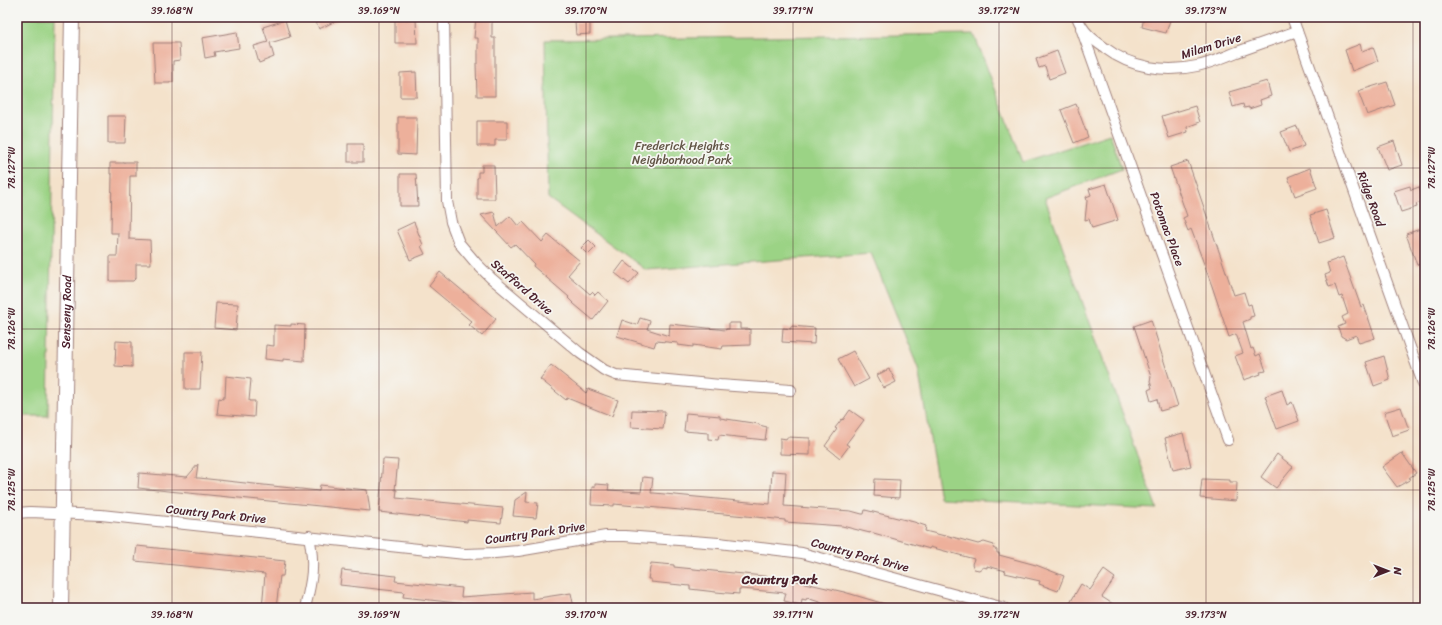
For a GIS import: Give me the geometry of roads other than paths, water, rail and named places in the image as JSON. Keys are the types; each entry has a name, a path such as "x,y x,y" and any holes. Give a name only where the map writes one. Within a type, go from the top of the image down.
{"main road":[{"name":"Senseny Road","path":"61,608 72,17"}],"street":[{"name":"Stafford Drive","path":"444,17 447,201 451,222 459,243 476,263 491,278 580,353 610,373 627,377 791,390"},
{"name":"Milam Drive","path":"1077,17 1081,28 1109,52 1127,62 1165,70 1198,66 1297,31"},
{"name":"Ridge Road","path":"1292,17 1425,389"},
{"name":"Potomac Place","path":"1081,28 1228,440"},
{"name":"Country Park Drive","path":"17,512 101,515 309,536 465,554 518,551 601,537 625,536 765,548 802,553 1004,608"},
{"path":"305,608 312,582 313,565 309,536"}],"district":[{"name":"Country Park","path":"780,579"}],"park label":[{"name":"Frederick Heights Neighborhood Park","path":"682,153"}]}
